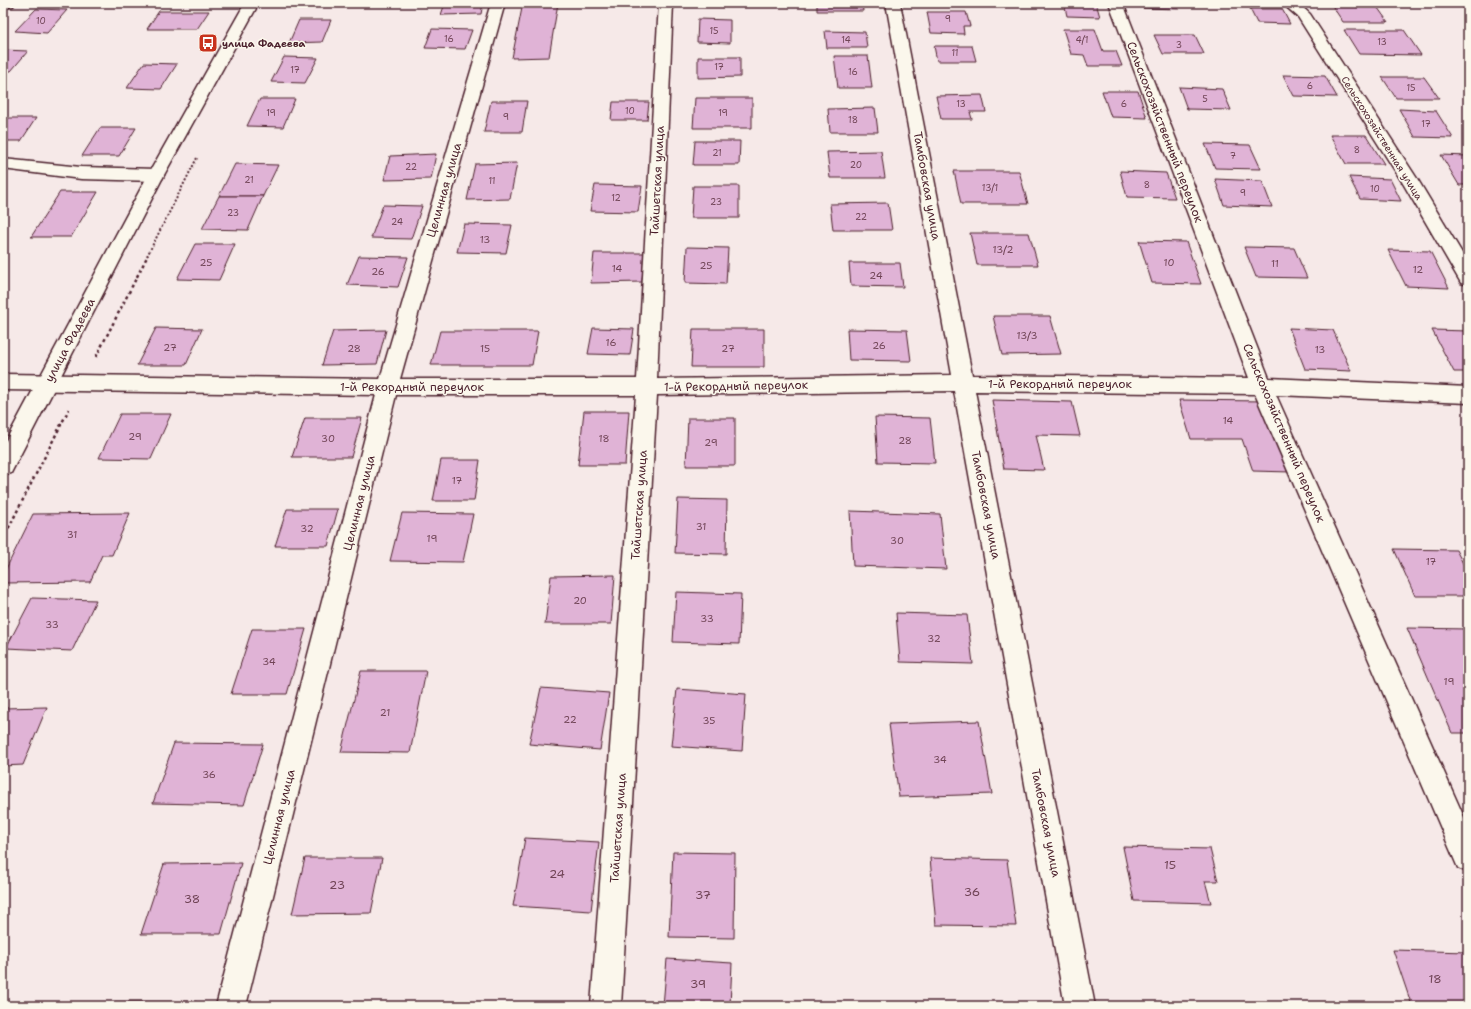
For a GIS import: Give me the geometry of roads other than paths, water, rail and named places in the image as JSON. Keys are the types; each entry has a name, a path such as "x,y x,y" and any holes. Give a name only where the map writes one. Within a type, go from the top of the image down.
{"street":[{"path":"3,4 8,3"},
{"name":"улица Фадеева","path":"3,467 156,174 252,3"},
{"name":"Целинная улица","path":"231,1006 388,387 498,3"},
{"name":"Тайшетская улица","path":"606,1006 647,387 666,3"},
{"name":"Тамбовская улица","path":"893,3 1080,1006"},
{"name":"Сельскохозяйственный переулок","path":"1116,3 1158,119 1262,386 1468,858"},
{"name":"Сельскохозяйственная улица","path":"1289,3 1303,14 1412,184 1468,278"},
{"path":"3,164 80,173 156,174"},
{"name":"1-й Рекордный переулок","path":"3,382 388,387 647,387 963,383 1262,386 1468,395"}],"place":[{"name":"улица Фадеева","path":"208,43"}]}
